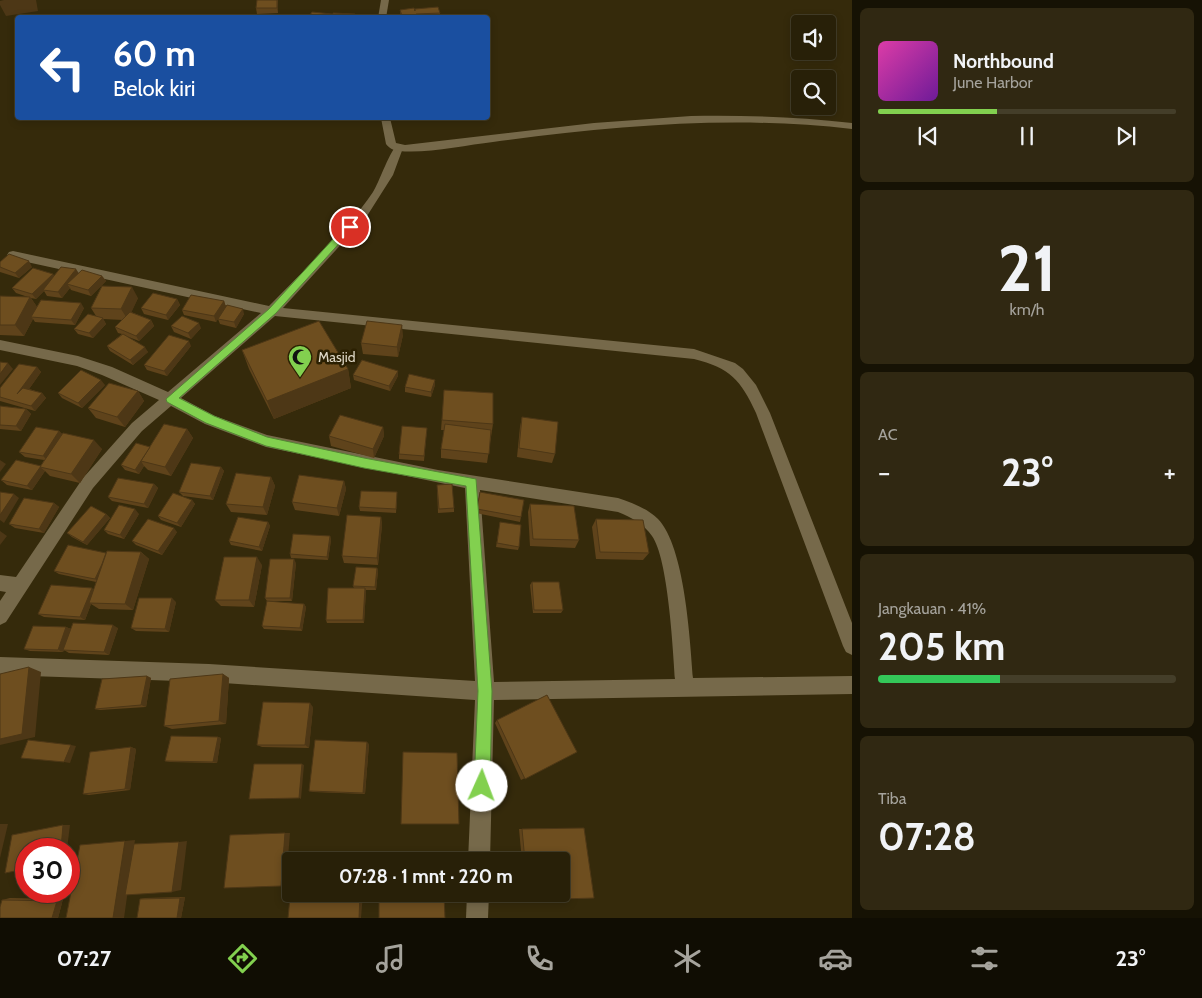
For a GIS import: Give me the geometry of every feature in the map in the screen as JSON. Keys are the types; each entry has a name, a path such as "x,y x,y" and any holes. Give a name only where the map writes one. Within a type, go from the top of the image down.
{"street":[{"path":"382,15 385,0"},
{"path":"386,120 388,138 391,144 398,148 421,147 594,126 709,119 800,120 852,126"},
{"path":"0,616 88,483 105,462 137,427 272,311 362,214 380,191 398,148"},
{"path":"13,255 272,311 694,354 716,359 737,369 751,387 763,412 852,646"},
{"path":"0,345 78,361 107,371 171,399 210,420 266,441 364,463 618,505 646,518 660,535 670,564 679,619 686,688"},
{"path":"472,482 485,691 479,852"},
{"path":"0,583 19,585"},
{"path":"0,666 209,673 485,691 852,685"},
{"path":"477,918 478,902"}],"building":[{"path":"257,0 277,0 277,8 256,8"},
{"path":"438,7 440,13 402,15 400,10 414,8 415,11 415,9"},
{"path":"312,12 332,14 332,15 310,15"},
{"path":"333,13 355,14 355,15 333,15"},
{"path":"9,254 29,261 15,273 0,267 0,262"},
{"path":"61,267 76,269 58,292 43,290"},
{"path":"33,268 53,274 32,294 12,288"},
{"path":"82,270 102,276 88,290 67,284"},
{"path":"102,286 132,287 121,309 91,308"},
{"path":"153,293 177,299 166,315 141,308"},
{"path":"191,295 224,301 214,316 182,310"},
{"path":"0,296 30,297 15,325 0,325"},
{"path":"41,300 81,303 71,320 31,317"},
{"path":"227,305 243,309 234,322 218,319"},
{"path":"130,312 151,320 136,336 115,327"},
{"path":"88,314 103,318 89,333 74,329"},
{"path":"182,316 199,323 188,333 171,326"},
{"path":"319,321 348,369 267,401 242,350"},
{"path":"367,321 402,325 397,347 361,343"},
{"path":"123,334 145,347 130,360 107,346"},
{"path":"169,335 189,341 164,371 144,365"},
{"path":"362,360 398,371 389,386 353,375"},
{"path":"0,362 8,363 0,374"},
{"path":"19,364 37,367 17,394 23,388 42,393 31,406 0,397 0,388"},
{"path":"81,370 101,380 78,403 58,393"},
{"path":"409,374 435,380 431,392 405,387"},
{"path":"109,383 138,391 117,417 88,408"},
{"path":"444,390 493,393 493,424 442,420"},
{"path":"0,406 26,409 16,426 0,425"},
{"path":"340,415 383,427 373,449 329,436"},
{"path":"522,417 558,422 555,454 519,448"},
{"path":"164,424 187,429 165,467 141,461"},
{"path":"445,424 491,430 489,454 441,449"},
{"path":"402,426 427,428 424,456 399,454"},
{"path":"36,427 59,431 43,456 19,452"},
{"path":"63,433 94,440 71,474 40,467"},
{"path":"136,443 150,447 135,470 121,465"},
{"path":"16,460 41,466 27,486 1,480"},
{"path":"191,463 221,467 210,496 179,492"},
{"path":"236,473 271,477 263,507 226,504"},
{"path":"299,475 344,481 337,508 292,502"},
{"path":"118,478 154,484 144,504 108,497"},
{"path":"452,484 454,508 439,509 437,485"},
{"path":"361,491 397,492 396,509 359,507"},
{"path":"0,492 14,494 0,515"},
{"path":"480,492 524,500 521,517 477,509"},
{"path":"173,493 192,500 177,523 158,516"},
{"path":"24,498 54,503 39,529 9,524"},
{"path":"530,504 574,506 579,540 533,539"},
{"path":"119,505 135,509 120,535 104,530"},
{"path":"91,506 106,514 83,542 67,533"},
{"path":"347,515 381,517 377,558 342,556"},
{"path":"238,517 268,522 259,547 229,541"},
{"path":"148,519 174,528 158,551 132,541"},
{"path":"596,519 643,520 649,553 600,552"},
{"path":"500,522 521,525 519,547 497,543"},
{"path":"293,534 330,536 327,557 290,554"},
{"path":"68,545 106,553 95,579 54,571"},
{"path":"107,551 141,552 125,604 89,603"},
{"path":"224,557 257,557 249,600 215,600"},
{"path":"270,559 294,559 290,598 265,598"},
{"path":"356,567 377,568 375,587 353,586"},
{"path":"532,582 559,582 563,610 534,610"},
{"path":"51,585 92,588 80,617 38,614"},
{"path":"328,588 365,588 363,620 326,620"},
{"path":"139,598 172,598 165,629 131,628"},
{"path":"267,601 304,604 300,628 262,626"},
{"path":"73,623 113,625 104,652 63,650"},
{"path":"33,626 66,627 58,650 24,649"},
{"path":"29,667 22,734 0,739 0,674"},
{"path":"223,674 219,721 164,726 170,679"},
{"path":"147,676 141,705 95,709 102,679"},
{"path":"547,695 577,752 525,779 497,720"},
{"path":"263,702 310,703 305,745 257,745"},
{"path":"171,736 218,737 213,762 165,761"},
{"path":"28,740 71,745 64,762 21,758"},
{"path":"315,740 367,742 363,793 309,791"},
{"path":"131,747 125,789 83,794 90,752"},
{"path":"403,752 457,753 459,824 401,824"},
{"path":"254,764 302,764 299,798 249,799"},
{"path":"63,825 62,838 15,838 15,871 5,873 12,835"},
{"path":"584,828 594,898 570,899 570,852 524,852 522,829"},
{"path":"285,833 284,852 282,852 281,886 224,888 230,835"},
{"path":"125,841 113,918 66,918 69,903 80,903 80,845"},
{"path":"179,842 172,892 125,895 134,844"},
{"path":"180,898 177,918 137,918 140,899"},
{"path":"2,900 15,900 15,903 56,903 52,918 0,918"},
{"path":"290,902 360,902 359,918 288,918"},
{"path":"379,902 444,902 445,918 379,918"}],"place":[{"name":"Masjid","path":"300,378"}],"route":[{"path":"350,227 272,311 171,399 210,420 266,441 364,463 472,482 485,691 482,786"}]}
